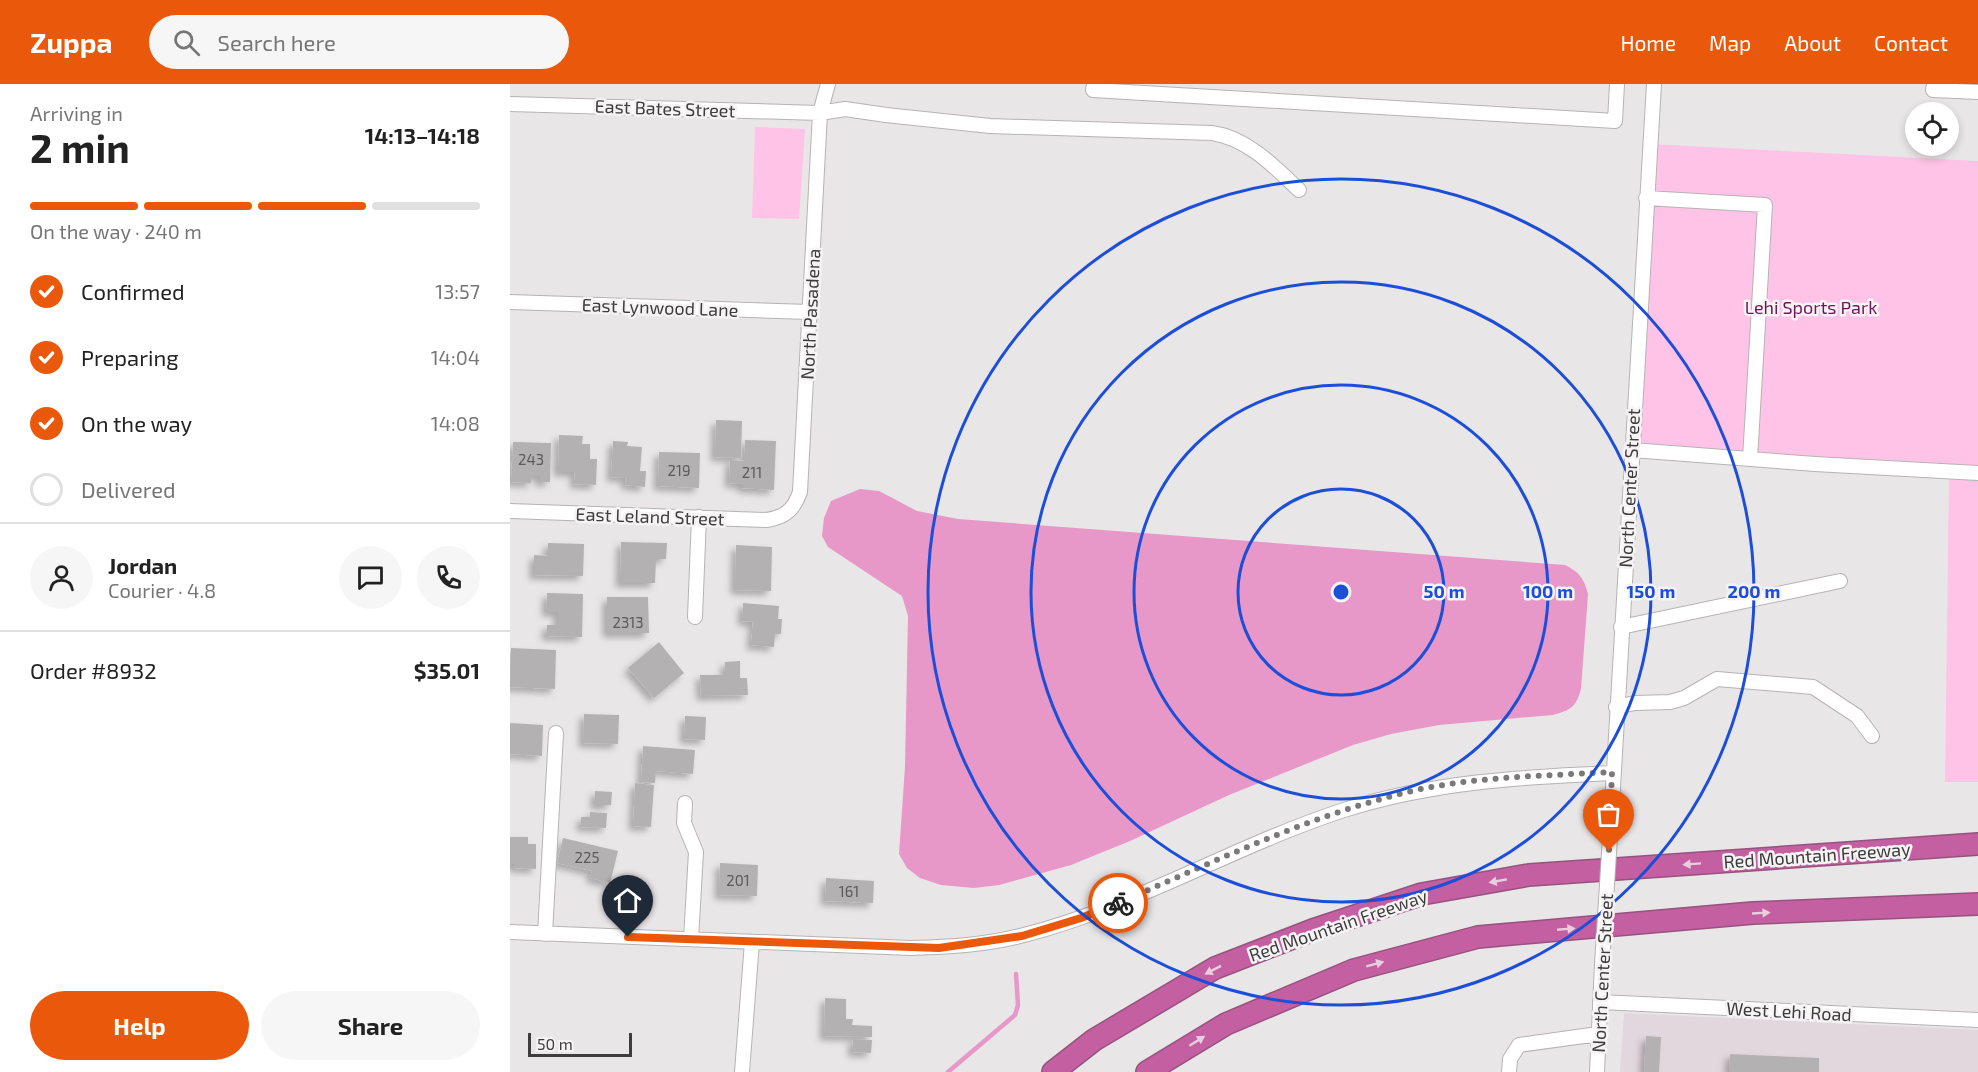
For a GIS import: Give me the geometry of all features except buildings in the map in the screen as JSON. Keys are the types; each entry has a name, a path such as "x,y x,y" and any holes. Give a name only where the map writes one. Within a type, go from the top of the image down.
{"highway":[{"name":"Red Mountain Freeway","path":"1053,1072 1094,1040 1215,968 1313,930 1422,894 1529,875 1972,844"},
{"path":"1147,1072 1226,1024 1354,970 1478,937 1753,913 1975,905"}],"street":[{"name":"North Pasadena","path":"789,512 800,492 820,113 828,84"},
{"path":"1094,84 1094,90 1615,121 1617,84"},
{"name":"North Center Street","path":"1597,1072 1612,772 1654,84"},
{"path":"1934,87 1978,92"},
{"name":"East Bates Street","path":"510,104 820,113 852,110 886,116 990,126 1212,133 1229,136 1270,162 1299,190"},
{"path":"1646,198 1765,205 1750,459"},
{"name":"East Lynwood Lane","path":"510,302 810,312"},
{"path":"1632,450 1978,474"},
{"name":"East Leland Street","path":"510,511 767,520 789,512"},
{"path":"695,617 699,517"},
{"path":"1621,627 1840,581"},
{"path":"1616,707 1635,703 1671,702 1684,698 1717,679 1813,687 1857,716 1872,736"},
{"path":"545,934 556,734"},
{"path":"510,932 939,948 1022,936 1081,918 1341,811 1374,801 1459,783 1612,772"},
{"path":"685,803 684,823 696,852 691,939"},
{"path":"742,1072 752,942"},
{"name":"West Lehi Road","path":"1600,1002 1978,1020"},
{"path":"1509,1072 1510,1059 1519,1045 1598,1034"}],"shaded area":[{"path":"860,489 879,491 917,511 958,519 1565,565 1580,576 1588,594 1581,689 1572,707 1553,715 1439,725 1391,734 1353,745 1229,795 1130,841 1071,865 999,885 974,888 941,885 920,878 907,868 899,854 905,767 908,616 902,596 828,547 822,536 824,518 831,501"},
{"path":"1624,1013 1978,1030 1978,1072 1620,1072"}],"green space":[{"path":"755,127 805,129 799,219 752,218"},
{"name":"Lehi Sports Park","path":"1650,144 1978,161 1978,782 1945,782 1949,472 1632,450"}],"waterway":[{"path":"948,1072 1015,1015 1018,1005 1016,974"}],"way so far":[{"path":"1118,903 1341,811 1414,791 1505,778 1612,772 1609,851"}],"route":[{"path":"628,937 939,948 1022,936 1081,918 1118,903"}]}
